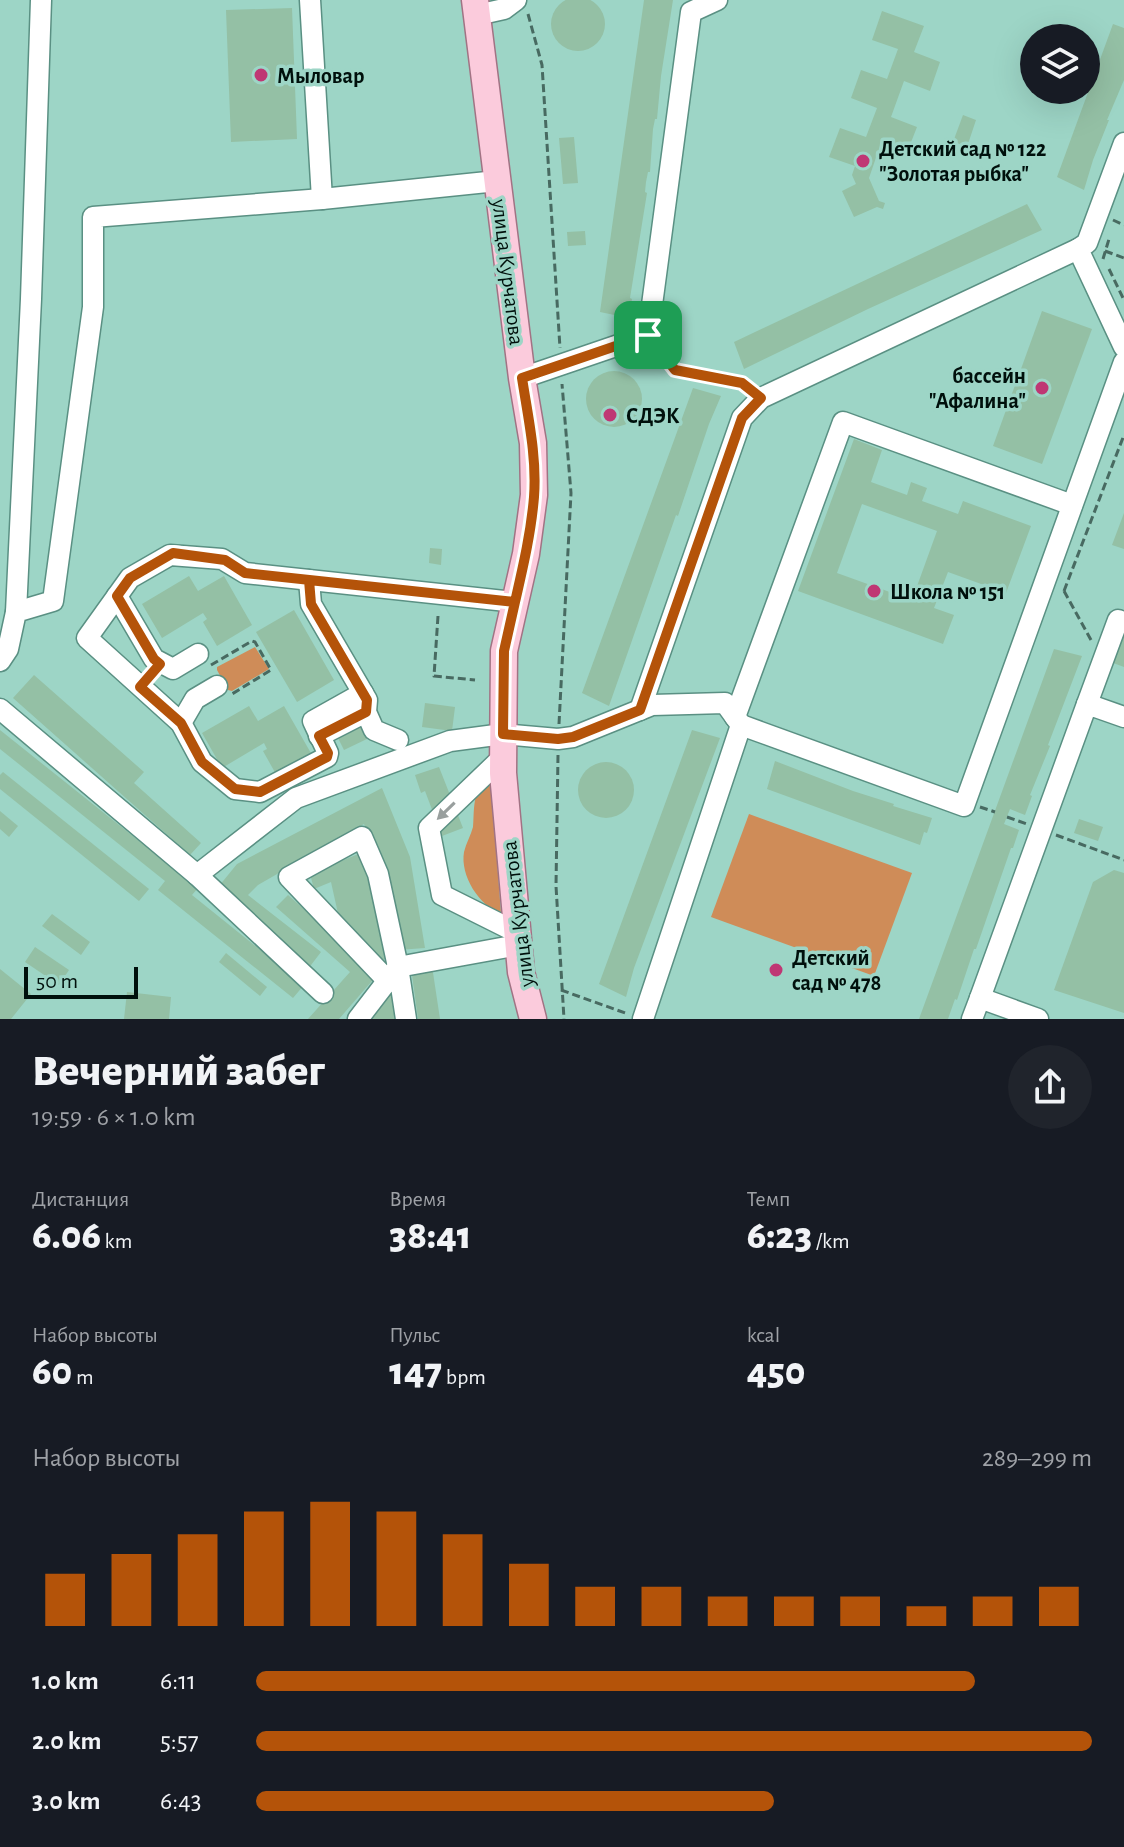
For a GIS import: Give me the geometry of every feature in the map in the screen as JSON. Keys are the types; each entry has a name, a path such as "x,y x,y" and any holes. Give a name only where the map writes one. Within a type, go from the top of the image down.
{"main road":[{"name":"улица Курчатова","path":"476,7 522,378 533,443 534,495 526,554 504,651 503,746 517,938 521,972 533,1019"}],"lane":[{"path":"0,661 8,649 16,612 41,0"},
{"path":"310,0 322,199"},
{"path":"476,7 504,9 516,0"},
{"path":"522,378 648,335 691,12 717,0"},
{"path":"1124,143 1090,248 1124,347"},
{"path":"16,612 53,601 93,307 93,217 497,181"},
{"path":"640,710 742,418 761,398 1090,248"},
{"path":"197,875 296,798 450,741 503,746 573,737 652,705 725,703 738,721 964,806 1124,362"},
{"path":"643,1019 738,721 843,422 1072,505"},
{"path":"365,702 319,736 327,757 255,792 232,787 202,762 181,723 87,638 130,578 173,553 225,560 245,573 515,602"},
{"path":"309,580 311,604 365,702 375,732 398,740"},
{"path":"117,596 160,664 173,669 205,660"},
{"path":"972,1019 1118,620 1124,622"},
{"path":"140,687 160,664"},
{"path":"181,723 195,699 223,691"},
{"path":"1087,704 1124,717"},
{"path":"0,709 197,875 323,993"},
{"path":"503,746 429,828 442,895 517,938"},
{"path":"392,973 289,877 362,837 378,874 392,973 406,1019"},
{"path":"358,1019 392,973 517,938"},
{"path":"980,998 1038,1019"}],"path":[{"path":"1115,221 1119,210"},
{"path":"1090,248 1110,236"},
{"path":"1090,248 1124,258"},
{"path":"1090,248 1103,258 1124,300"},
{"path":"648,335 675,370 742,383 761,398"},
{"path":"1064,591 1124,435"},
{"path":"1051,566 1103,661"},
{"path":"438,616 434,676 475,680"},
{"path":"205,660 252,641 263,655 270,668 269,673 223,691"},
{"path":"558,739 556,886 564,1019"},
{"path":"1007,817 1124,860"},
{"path":"561,990 643,1019"}],"shaded area":[{"path":"255,647 269,669 232,691 228,690 217,667"},
{"path":"491,781 501,914 485,904 473,889 464,861 478,789"},
{"path":"749,814 912,873 874,976 711,917"}],"building":[{"path":"568,-1 588,-1 603,14 603,34 588,49 568,49 553,34 553,14"},
{"path":"644,0 673,0 629,318 600,312"},
{"name":"Мыловар","path":"292,8 297,139 231,142 226,10"},
{"path":"882,11 924,26 914,52 940,62 930,91 904,81 891,117 917,127 906,155 880,146 869,178 879,201 885,203 883,209 877,207 854,217 842,191 856,184 852,175 855,166 829,157 840,128 866,137 877,108 851,98 861,70 887,79 898,49 872,40"},
{"path":"1113,24 1124,28 1124,80 1084,190 1057,177 1084,104 1100,104 1100,60"},
{"path":"963,115 976,120 967,147 953,142"},
{"path":"574,137 578,183 563,184 559,138"},
{"path":"1027,204 1042,230 744,369 734,342"},
{"path":"585,231 586,245 568,246 567,232"},
{"name":"бассейн \"Афалина\"","path":"1042,311 1092,329 1042,464 993,446"},
{"path":"614,371 634,379 642,399 634,419 614,427 594,419 586,399 594,379"},
{"path":"693,388 721,396 609,706 582,693"},
{"path":"854,439 882,450 871,482 907,495 911,482 927,488 922,501 958,514 963,501 1031,526 1006,593 948,572 934,608 954,615 943,644 798,591","holes":["862,504 937,531 912,600 837,573"]},
{"path":"1124,513 1124,549 1112,545"},
{"path":"430,548 442,549 441,565 429,563"},
{"path":"189,576 198,591 224,576 252,625 217,646 203,622 207,619 203,613 162,638 142,604"},
{"path":"294,610 334,680 297,702 256,632"},
{"path":"1115,633 1124,636 1124,667 1105,660"},
{"path":"1054,649 1082,656 1032,796 1025,815 1010,809 1004,824 1019,830 948,1019 919,1019"},
{"path":"34,675 144,772 134,783 201,843 190,855 13,698"},
{"path":"425,703 455,707 452,731 422,727"},
{"path":"249,706 258,721 284,706 312,755 277,776 263,751 267,749 264,743 222,768 202,733"},
{"path":"363,723 369,738 344,750 337,736"},
{"path":"0,730 198,888 192,895 304,985 293,998 158,890 165,881 0,749"},
{"path":"692,730 720,738 626,997 599,984"},
{"path":"775,761 932,818 927,833 924,832 920,845 767,789"},
{"path":"606,762 626,770 634,790 626,810 606,818 586,810 578,790 586,770"},
{"path":"439,767 463,828 442,836 425,791 421,793 415,775"},
{"path":"3,772 149,889 139,901 0,789 0,775"},
{"path":"382,788 410,857 425,948 398,950 384,871 364,824 258,885 248,895 321,952 308,969 219,886 237,864"},
{"path":"0,811 18,826 9,837 0,829"},
{"path":"1079,819 1103,827 1098,841 1074,833"},
{"path":"363,852 387,958 377,963 341,927 331,882 314,889 310,874"},
{"path":"1114,870 1124,873 1124,1013 1054,990 1093,882"},
{"path":"288,895 378,974 339,1019 308,1019 350,972 276,907"},
{"path":"52,914 90,942 81,955 42,926"},
{"path":"35,947 69,970 59,985 25,962"},
{"path":"226,953 267,987 260,996 219,962"},
{"path":"432,966 440,1019 418,1019 411,968"},
{"path":"0,969 31,994 11,1019 0,1019"},
{"path":"391,989 396,1019 364,1019"},
{"path":"127,992 171,997 169,1019 124,1019"}],"place":[{"name":"Мыловар","path":"261,75"},
{"name":"Детский сад № 122 \"Золотая рыбка\"","path":"863,161"},
{"name":"бассейн \"Афалина\"","path":"1042,388"},
{"name":"СДЭК","path":"610,415"},
{"name":"Школа № 151","path":"874,591"},
{"name":"Детский сад № 478","path":"776,970"}],"route":[{"path":"648,335 522,378 533,443 534,495 526,554 515,602 309,580 245,573 225,560 173,553 130,578 117,596 160,664 140,687 181,723 202,762 235,789 260,792 327,757 319,736 366,712 367,700 311,604 309,580 481,598 515,602 504,651 503,734 558,739 573,737 640,710 742,418 761,398 742,383 675,370 648,335"}]}
